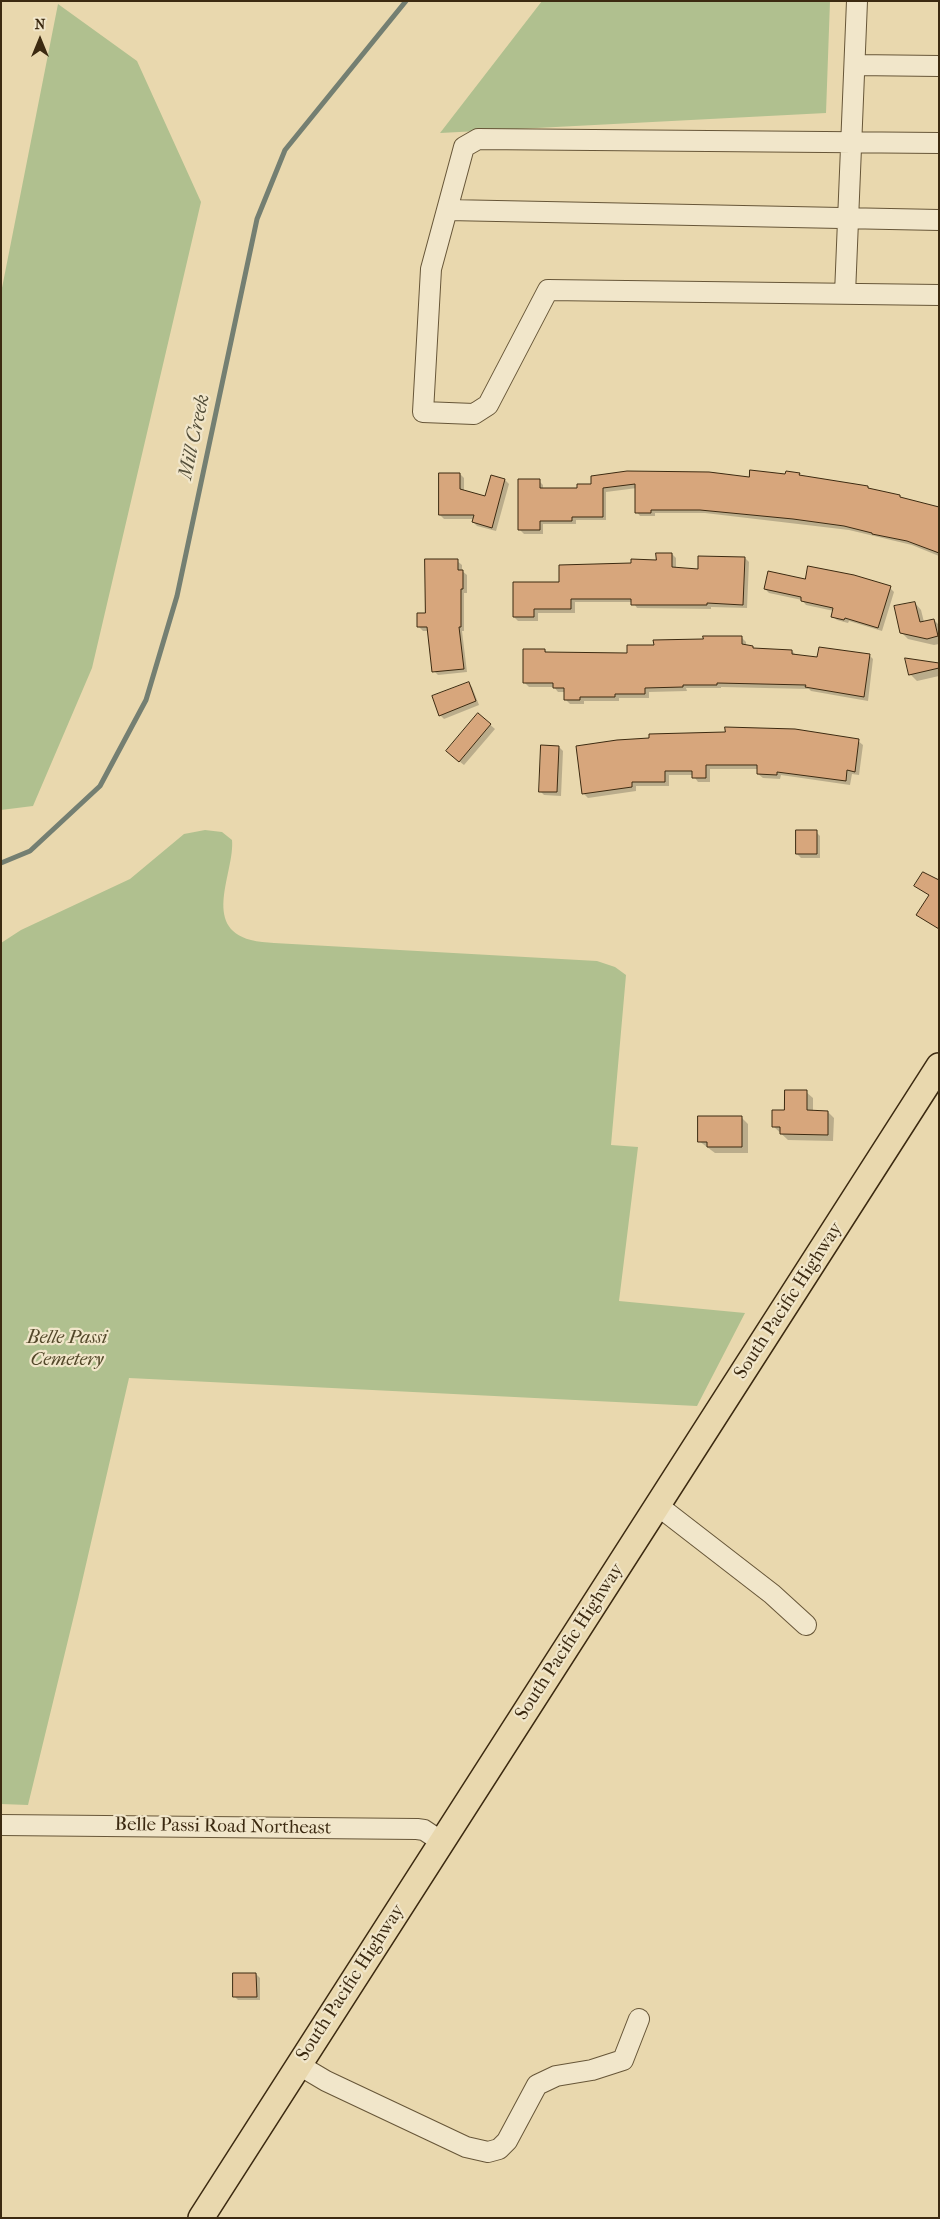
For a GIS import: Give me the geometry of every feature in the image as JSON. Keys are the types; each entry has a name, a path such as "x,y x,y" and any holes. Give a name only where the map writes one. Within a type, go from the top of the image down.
{"main road":[{"name":"South Pacific Highway","path":"201,2218 939,1066"}],"street":[{"path":"845,294 857,1"},
{"path":"855,65 939,66"},
{"path":"939,143 478,139 464,146 432,269 423,412 474,414 488,406 548,290 939,295"},
{"path":"448,210 939,220"},
{"path":"657,1506 772,1594 806,1625"},
{"name":"Belle Passi Road Northeast","path":"1,1826 417,1829 424,1830 442,1842"},
{"path":"299,2065 326,2082 466,2147 488,2152 499,2149 507,2141 537,2085 556,2076 592,2070 623,2060 640,2019"}],"green space":[{"path":"542,1 830,1 826,113 440,133"},
{"path":"58,4 137,61 201,202 92,668 33,806 1,810 1,293"},
{"name":"Belle Passi Cemetery","path":"205,830 222,832 232,840 232,853 224,897 224,911 227,923 236,933 251,940 274,943 597,961 615,967 626,975 611,1145 638,1147 619,1301 745,1313 697,1406 129,1378 28,1805 1,1804 1,943 21,930 130,879 184,834"}],"building":[{"path":"750,470 785,474 786,471 800,473 799,475 868,486 868,488 900,495 900,497 939,507 939,553 907,541 844,526 793,519 700,510 651,510 651,513 635,513 635,484 603,488 603,517 572,517 572,521 540,521 540,530 518,530 518,479 540,479 540,488 577,488 577,484 591,484 591,476 627,471 709,472 749,477"},
{"path":"439,473 460,473 460,489 485,496 491,475 505,479 492,528 472,522 474,515 439,515"},
{"path":"656,553 672,553 672,567 698,569 698,556 745,557 743,605 707,603 707,605 631,605 631,599 571,599 571,609 534,609 534,617 513,617 513,582 559,582 559,565 631,563 631,559 656,560"},
{"path":"425,559 458,559 458,570 463,570 461,627 459,627 464,669 432,672 427,627 417,627 417,613 425,613"},
{"path":"808,566 854,575 891,586 878,628 845,618 844,620 831,617 833,608 801,601 801,597 764,589 768,571 805,579"},
{"path":"915,602 920,622 934,619 938,636 927,639 900,633 894,606"},
{"path":"703,636 742,636 742,644 753,646 753,648 792,650 792,654 817,657 819,647 870,654 864,697 805,687 806,685 717,683 717,685 645,688 645,694 615,694 615,697 580,697 580,700 564,700 564,688 553,688 553,683 523,683 523,649 545,649 545,652 627,653 627,645 654,645 653,640 703,639"},
{"path":"905,658 939,663 939,668 909,675"},
{"path":"469,682 476,701 439,716 432,696"},
{"path":"478,713 491,724 459,762 446,751"},
{"path":"725,727 795,729 859,739 855,772 847,770 846,781 777,772 777,775 757,774 757,765 706,765 706,778 692,778 692,771 665,771 665,782 632,782 632,787 582,794 576,746 649,738 649,734 725,732"},
{"path":"541,745 559,746 557,792 539,792"},
{"path":"796,830 817,830 817,854 796,854"},
{"path":"923,872 939,880 939,929 916,915 929,895 914,886"},
{"path":"785,1090 807,1090 807,1110 828,1111 828,1135 780,1134 780,1127 772,1127 772,1110 784,1110"},
{"path":"698,1116 742,1116 742,1147 707,1147 707,1142 698,1142"},
{"path":"233,1973 256,1973 257,1997 233,1997"}],"waterway":[{"name":"Mill Creek","path":"1,863 30,851 100,786 146,700 177,596 257,219 285,150 406,1"}]}
